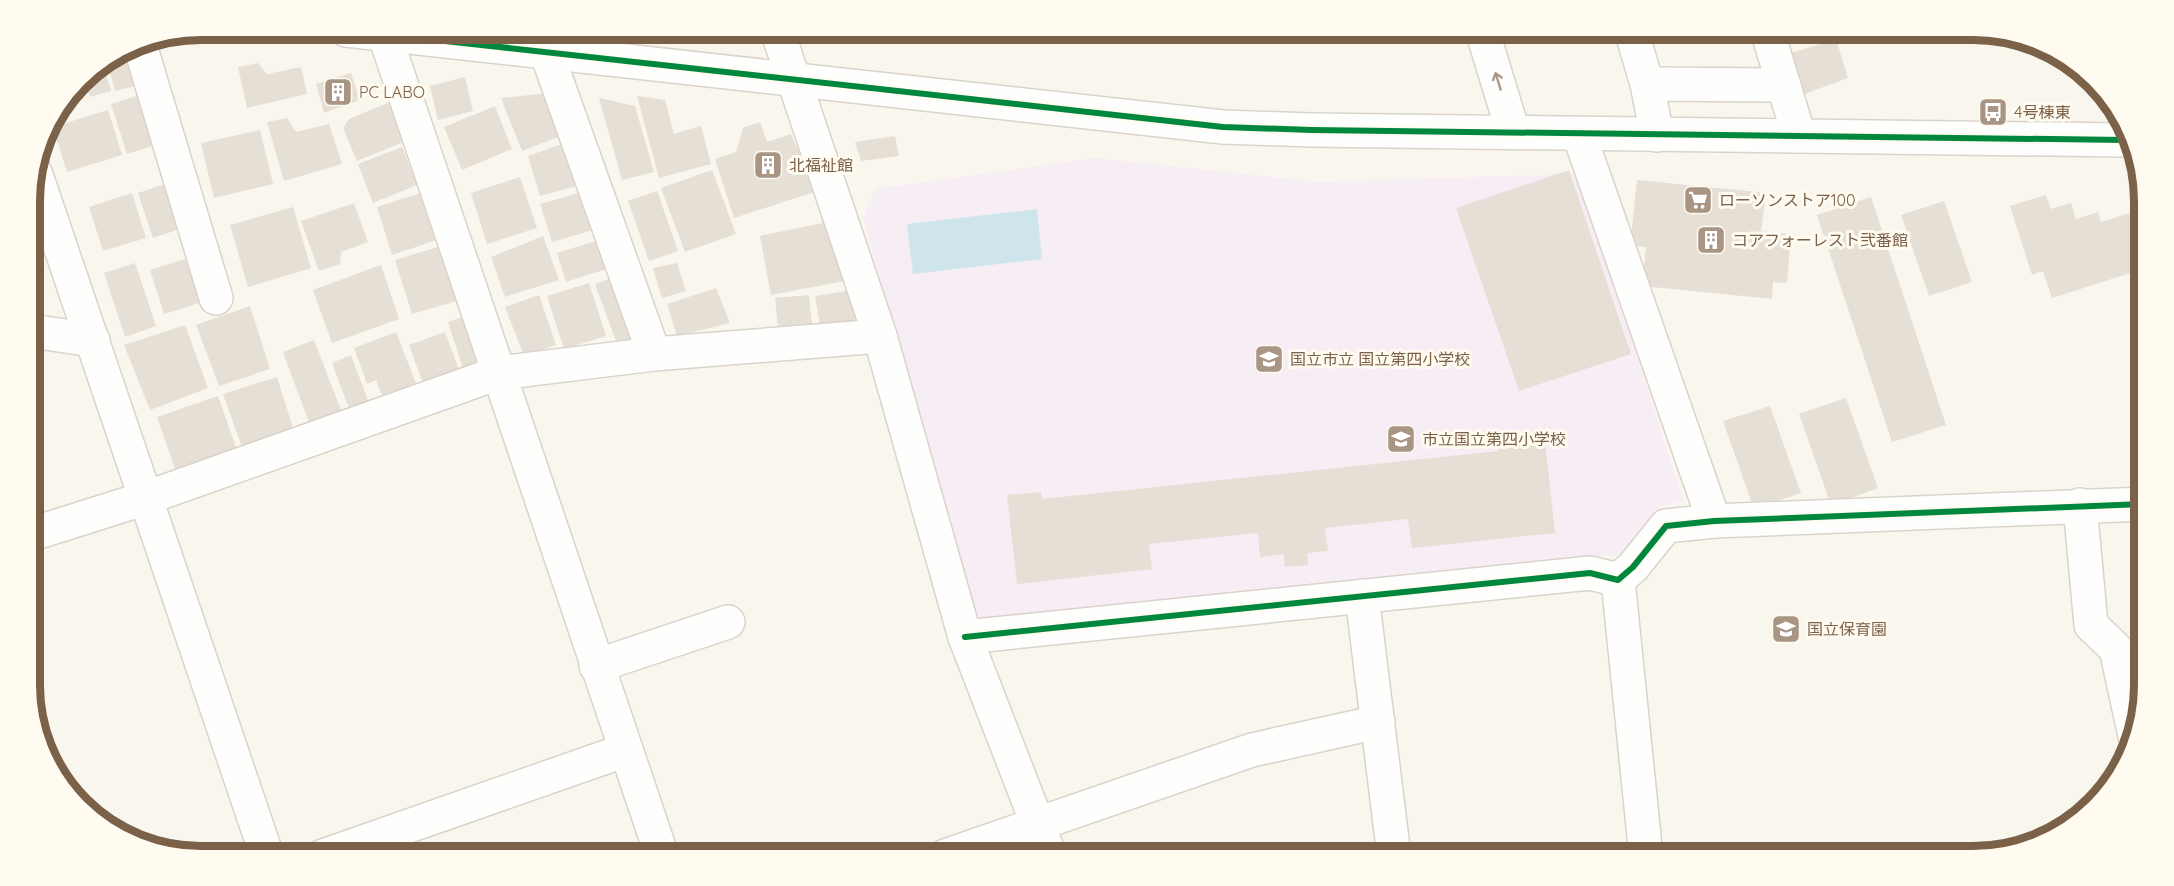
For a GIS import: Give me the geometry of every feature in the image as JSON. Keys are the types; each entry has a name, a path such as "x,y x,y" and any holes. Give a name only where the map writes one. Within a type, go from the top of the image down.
{"street":[{"path":"387,40 659,846"},
{"path":"511,40 543,42 796,78 1223,127 1579,134 2121,140"},
{"path":"781,40 796,78 880,336 965,637 1047,846"},
{"path":"1485,40 1513,132"},
{"path":"1634,40 1647,84 1657,135"},
{"path":"1770,40 1799,136"},
{"path":"543,42 654,354"},
{"path":"142,52 216,298"},
{"path":"1647,84 1784,86"},
{"path":"1579,134 1714,521"},
{"path":"41,189 264,846"},
{"path":"41,332 93,340"},
{"path":"40,531 146,498 498,373 654,354 880,336"},
{"path":"1618,580 1633,567 1666,526 1714,521 2134,504"},
{"path":"2080,505 2091,625 2116,649 2130,714"},
{"path":"965,637 1590,573 1618,580"},
{"path":"1618,580 1646,845"},
{"path":"1362,596 1393,845"},
{"path":"596,666 728,622"},
{"path":"976,846 1252,750 1378,722"},
{"path":"351,846 626,750"}],"shaded area":[{"name":"国立市立 国立第四小学校","path":"1096,158 1319,182 1578,174 1683,500 1661,507 1623,554 975,628 863,218 875,189"}],"water":[{"path":"1037,209 1042,259 913,274 907,224"}],"building":[{"path":"1836,40 1848,78 1799,96 1785,55"},
{"path":"133,56 143,84 115,91 109,70"},
{"path":"258,63 267,74 301,67 307,94 247,108 238,67"},
{"path":"105,72 111,91 90,97 87,88"},
{"name":"PC LABO","path":"351,73 360,100 324,113 316,84"},
{"path":"465,77 473,111 438,120 430,86"},
{"path":"146,93 161,143 127,154 111,104"},
{"path":"550,93 566,134 522,151 501,98"},
{"path":"637,96 665,100 674,134 701,126 711,164 659,178"},
{"path":"599,98 635,106 654,172 622,180"},
{"path":"395,100 411,139 357,161 343,128 349,119"},
{"path":"495,106 512,149 462,170 444,127"},
{"path":"108,110 122,155 67,172 55,134 60,125"},
{"path":"287,118 296,132 329,124 342,164 284,181 267,122"},
{"name":"北福祉館","path":"760,122 767,142 791,134 797,148 813,153 817,191 734,218 715,159 736,152 743,128"},
{"path":"260,130 273,184 214,198 201,143"},
{"path":"895,136 899,156 861,161 855,142"},
{"path":"570,141 584,184 540,196 528,156"},
{"path":"402,147 417,185 373,203 358,164"},
{"path":"712,170 736,234 685,252 661,188"},
{"path":"1569,170 1631,354 1519,391 1456,208"},
{"path":"520,177 537,228 487,244 471,193"},
{"name":"コアフォーレスト弐番館","path":"1637,180 1766,193 1761,231 1791,234 1787,283 1773,282 1772,299 1642,286 1646,247 1630,246"},
{"path":"174,181 189,226 153,238 138,193"},
{"path":"589,190 600,228 552,242 540,204"},
{"path":"427,191 443,238 392,255 377,207"},
{"path":"657,191 678,251 649,261 628,201"},
{"path":"132,193 146,238 103,251 89,207"},
{"path":"2046,195 2051,209 2071,203 2076,219 2098,212 2101,222 2129,213 2132,222 2134,221 2134,272 2052,298 2043,271 2032,275 2010,206"},
{"path":"1871,197 1946,425 1892,442 1817,215"},
{"path":"1944,201 1972,282 1929,296 1901,215"},
{"path":"354,203 368,242 341,252 340,264 319,271 301,221"},
{"path":"293,207 311,268 248,287 230,225"},
{"path":"837,220 850,280 771,295 760,236"},
{"path":"543,236 559,280 505,297 491,257"},
{"path":"605,238 613,267 566,282 557,253"},
{"path":"447,244 464,299 412,314 395,260"},
{"path":"198,255 212,299 164,314 150,270"},
{"path":"135,263 156,326 125,337 104,273"},
{"path":"677,263 686,291 662,298 653,268"},
{"path":"381,265 399,319 332,343 313,290"},
{"path":"620,275 644,339 616,341 595,284"},
{"path":"589,283 606,336 564,349 547,296"},
{"path":"716,288 730,323 677,336 667,304"},
{"path":"859,289 865,323 821,331 815,296"},
{"path":"539,295 556,345 524,356 505,307"},
{"path":"809,295 812,325 778,328 775,298"},
{"path":"250,306 270,369 219,386 196,325"},
{"path":"474,313 492,368 466,377 448,322"},
{"path":"185,325 208,388 150,410 124,345"},
{"path":"396,332 419,391 400,398 397,390 382,395 376,380 367,384 354,348"},
{"path":"445,332 461,375 425,389 409,345"},
{"path":"314,340 341,410 309,422 283,352"},
{"path":"351,355 369,403 350,411 332,363"},
{"path":"277,377 294,431 242,447 223,394"},
{"path":"218,396 239,456 178,477 157,417"},
{"path":"1846,398 1878,488 1831,505 1799,414"},
{"path":"1770,406 1801,493 1754,509 1723,421"},
{"path":"1545,441 1555,533 1412,548 1408,519 1325,528 1328,551 1307,553 1308,565 1285,567 1284,554 1260,557 1258,533 1149,544 1152,569 1017,584 1007,495 1041,492 1042,499 1499,451 1498,445"}],"cycle path":[{"path":"436,40 1223,127 2121,140"},
{"path":"965,637 1590,573 1618,580 1633,567 1666,526 1714,521 2134,504"}],"place":[{"name":"PC LABO","path":"338,92"},
{"name":"4号棟東","path":"1993,112"},
{"name":"北福祉館","path":"768,165"},
{"name":"ローソンストア100","path":"1698,200"},
{"name":"コアフォーレスト弐番館","path":"1711,240"},
{"name":"国立市立 国立第四小学校","path":"1269,359"},
{"name":"市立国立第四小学校","path":"1401,439"},
{"name":"国立保育園","path":"1786,629"}]}
